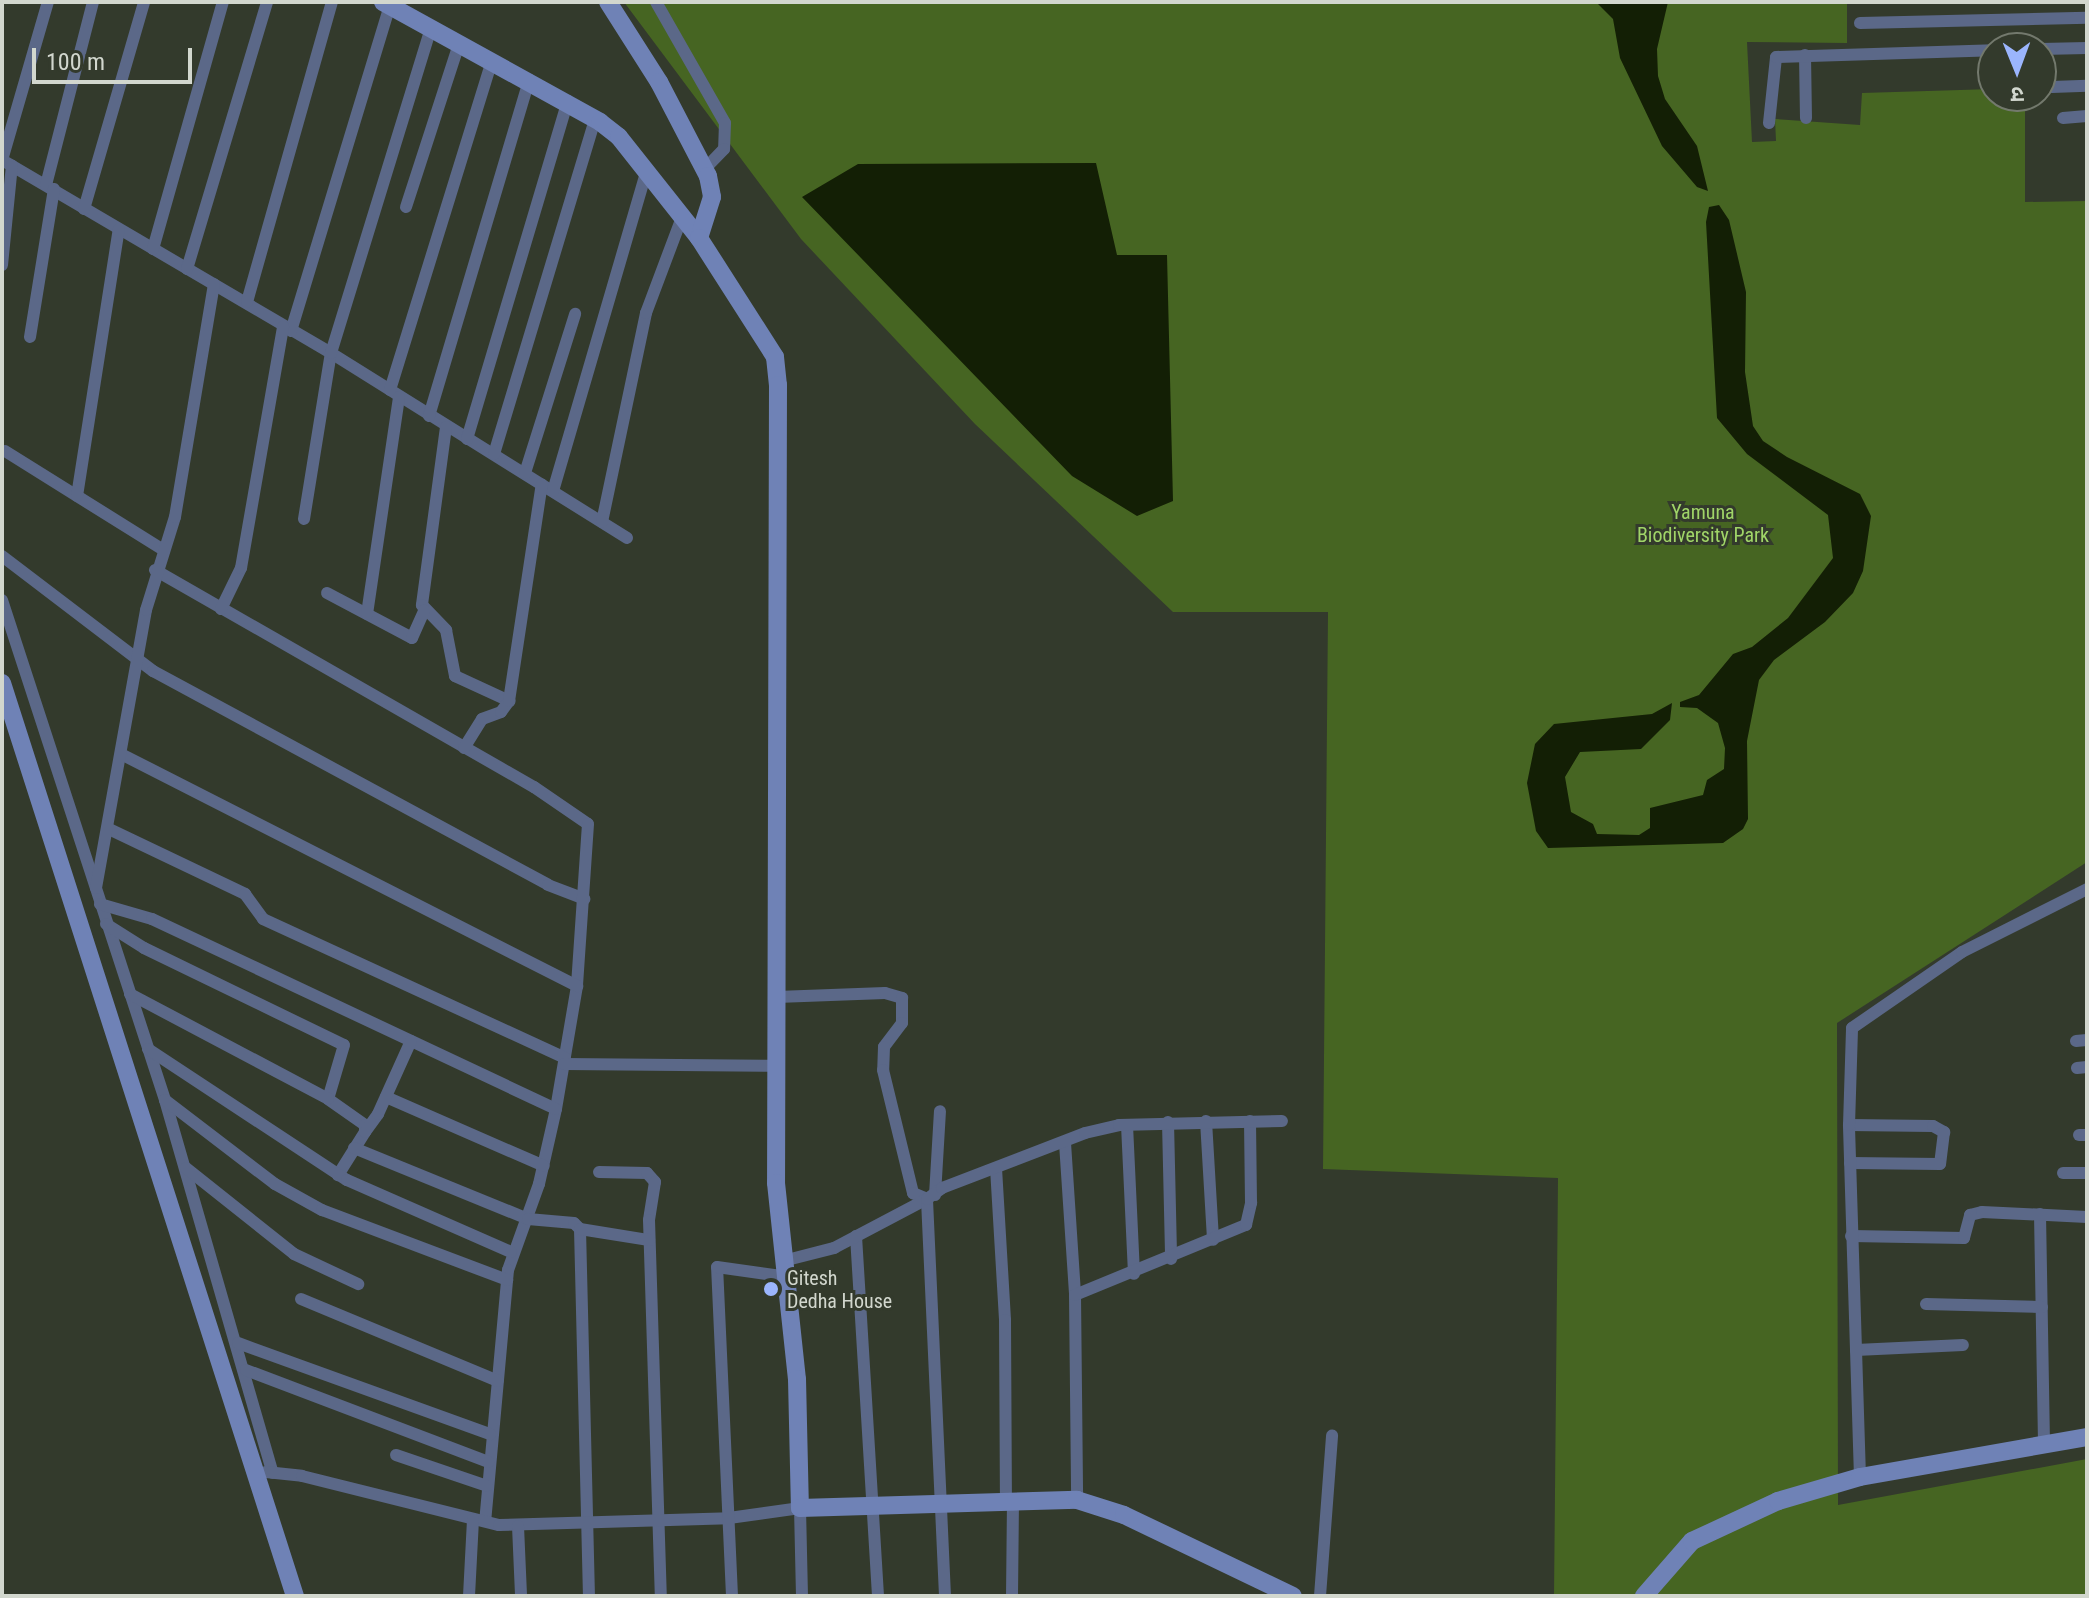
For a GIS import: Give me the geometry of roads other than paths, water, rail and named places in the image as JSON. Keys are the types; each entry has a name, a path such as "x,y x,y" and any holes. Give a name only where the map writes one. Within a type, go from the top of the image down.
{"street":[{"path":"2,265 6,162 48,2"},
{"path":"30,337 50,187 93,2"},
{"path":"84,209 144,2"},
{"path":"153,249 223,2"},
{"path":"187,269 267,2"},
{"path":"247,302 332,2"},
{"path":"608,2 659,82 704,170 712,197 699,238"},
{"path":"656,2 725,123 724,149 704,170"},
{"path":"221,609 241,568 287,329 386,4 568,101 619,137 681,220 699,238 775,357 778,385 776,1183 788,1268 802,1596"},
{"path":"1860,23 2087,18"},
{"path":"304,519 331,353 431,27"},
{"path":"406,207 459,44"},
{"path":"2057,49 2087,48"},
{"path":"1769,123 1774,61 1805,55 1977,50"},
{"path":"1805,55 1806,118"},
{"path":"367,614 395,393 492,60"},
{"path":"429,416 529,80"},
{"path":"2057,87 2087,86"},
{"path":"467,439 568,101"},
{"path":"2063,118 2087,116"},
{"path":"494,454 595,119"},
{"path":"6,162 247,302 627,538"},
{"path":"464,748 482,719 501,712 509,701 548,488 646,173"},
{"path":"602,522 646,313 681,220"},
{"path":"77,496 119,229"},
{"path":"98,898 155,570 175,517 214,284"},
{"path":"525,473 575,314"},
{"path":"327,593 412,638 424,611 446,427"},
{"path":"5,451 162,549"},
{"path":"2,556 139,659 521,870 584,899"},
{"path":"155,570 582,817 589,832 577,986 544,1166 528,1219 511,1252 487,1486 479,1520 469,1596"},
{"path":"2,600 186,1168 246,1370 264,1473"},
{"path":"424,611 446,630 455,676 509,701"},
{"path":"2,683 264,1473 295,1596"},
{"path":"121,754 577,986"},
{"path":"109,829 245,894 263,919 564,1061 778,1066"},
{"path":"1860,1477 1849,1125 1849,1043 1855,1024 1962,952 2087,889"},
{"path":"98,898 152,919 556,1109"},
{"path":"106,924 144,948 337,1038 346,1050 328,1099"},
{"path":"777,997 885,993 902,998 902,1023 884,1047 883,1070 913,1193 931,1197"},
{"path":"130,994 328,1099 361,1122 365,1132"},
{"path":"338,1175 386,1097 411,1041"},
{"path":"148,1049 338,1175 511,1252"},
{"path":"386,1097 544,1166"},
{"path":"165,1100 275,1184 322,1210 507,1280"},
{"path":"940,1111 931,1197 945,1596"},
{"path":"1206,1121 1213,1240"},
{"path":"1075,1295 1171,1259 1250,1219 1250,1121"},
{"path":"732,1596 717,1267 788,1268 931,1197 1085,1133 1127,1125 1168,1122 1282,1121"},
{"path":"1168,1122 1171,1259"},
{"path":"1127,1125 1134,1274"},
{"path":"1849,1125 1933,1126 1944,1132 1940,1164 1850,1163"},
{"path":"1065,1143 1075,1295 1077,1500"},
{"path":"354,1148 528,1219 574,1223 580,1229 649,1240"},
{"path":"186,1168 294,1254 358,1284"},
{"path":"996,1168 1005,1320 1012,1596"},
{"path":"599,1172 653,1176 649,1240 661,1596"},
{"path":"2063,1173 2087,1173"},
{"path":"1851,1236 1961,1239 1973,1213 2087,1217"},
{"path":"2040,1214 2044,1445"},
{"path":"580,1229 589,1596"},
{"path":"856,1236 878,1596"},
{"path":"301,1299 498,1381"},
{"path":"1926,1304 2042,1307"},
{"path":"238,1343 490,1434"},
{"path":"1856,1350 1963,1345"},
{"path":"246,1370 488,1462"},
{"path":"1320,1596 1332,1435"},
{"path":"1644,1596 1692,1541 1778,1501 1860,1477 2087,1437"},
{"path":"396,1455 487,1486"},
{"path":"264,1473 518,1526 729,1518 800,1508 874,1504 1077,1500 1124,1515 1285,1594"},
{"path":"518,1526 521,1596"}],"place":[{"name":"Gitesh Dedha House","path":"771,1289"}],"park label":[{"name":"Yamuna Biodiversity Park","path":"1703,524"}]}
